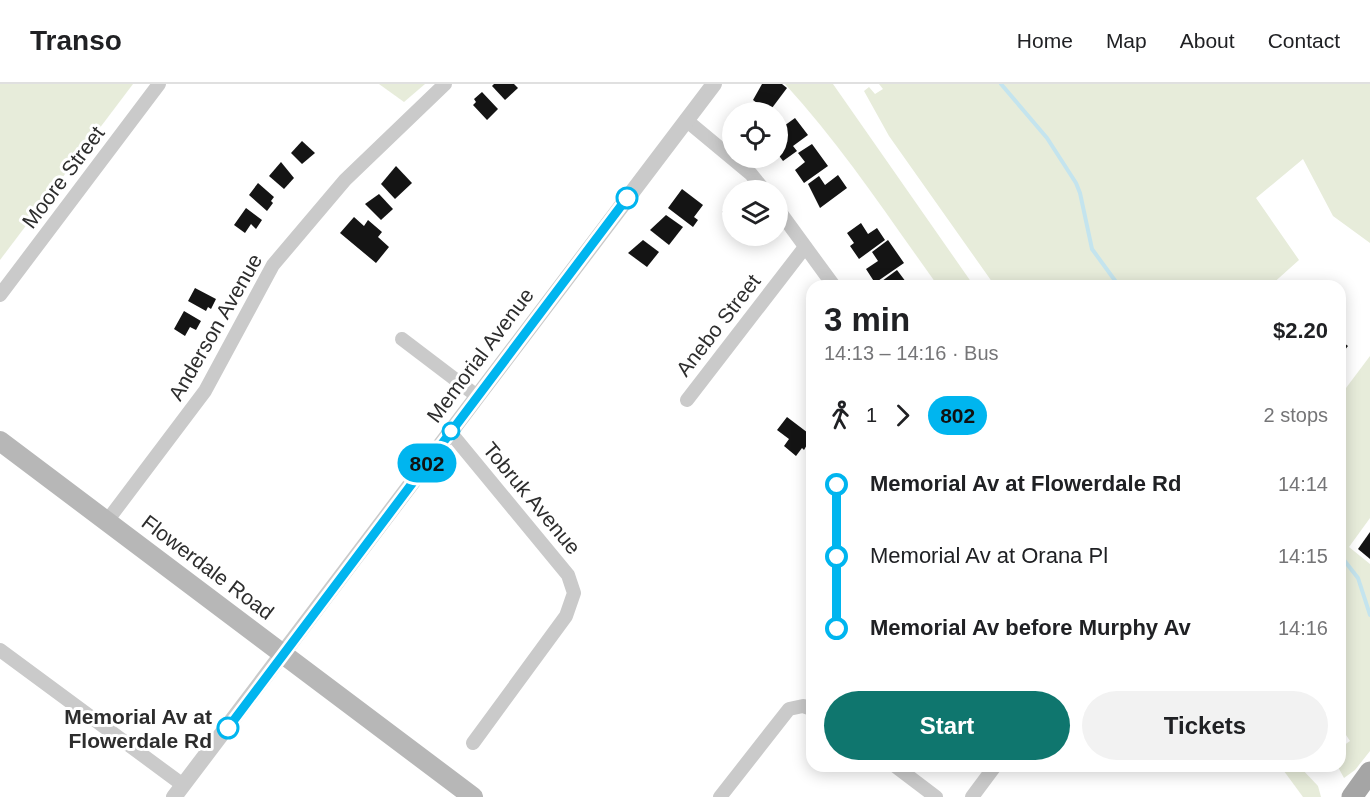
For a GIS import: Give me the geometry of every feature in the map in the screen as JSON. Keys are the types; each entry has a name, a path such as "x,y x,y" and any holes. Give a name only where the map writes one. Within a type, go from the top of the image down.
{"main road":[{"name":"Flowerdale Road","path":"0,441 472,797"},
{"path":"1353,797 1370,772"}],"street":[{"name":"Moore Street","path":"0,295 159,84"},
{"name":"Anderson Avenue","path":"107,521 205,391 273,265 345,180 445,84"},
{"name":"Memorial Avenue","path":"178,791 714,84"},
{"path":"686,120 756,180"},
{"path":"788,223 830,280"},
{"name":"Anebo Street","path":"687,400 805,247"},
{"path":"402,339 477,396"},
{"name":"Tobruk Avenue","path":"450,432 568,575 574,593 566,616 473,743"},
{"path":"0,650 178,791"},
{"path":"720,797 789,710 806,707"},
{"path":"903,772 936,797"},
{"path":"972,797 991,772"}],"green space":[{"path":"0,84 133,84 0,260"},
{"path":"379,84 425,84 404,102"},
{"path":"785,84 833,84 970,280 934,280 846,157"},
{"path":"879,84 1370,84 1370,243 1333,216 1303,159 1256,198 1299,260 1277,280 991,280 889,136 864,91 869,87 875,94 883,89"},
{"path":"1370,356 1370,518 1349,547 1370,564 1370,751 1355,770 1344,778 1341,772 1346,772 1346,744 1350,741 1346,735 1346,388"},
{"path":"1285,772 1305,772 1318,786 1321,797 1303,797"}],"building":[{"path":"494,84 514,84 518,88 505,100 492,86"},
{"path":"762,84 782,84 787,88 776,102 753,100"},
{"path":"482,92 498,109 487,120 473,105 476,102 474,99"},
{"path":"795,118 808,135 793,146 797,151 788,157 788,123"},
{"path":"302,141 315,153 302,164 291,153"},
{"path":"812,144 828,166 804,183 795,170 805,162 798,153"},
{"path":"281,162 294,178 284,189 269,176"},
{"path":"396,166 412,183 395,199 381,184"},
{"path":"838,175 847,188 820,208 808,184 819,176 825,185"},
{"path":"258,183 274,197 267,211 249,195"},
{"path":"682,189 703,205 694,217 698,220 693,227 668,208"},
{"path":"379,194 393,209 381,220 365,204"},
{"path":"246,208 262,220 256,229 251,224 245,233 234,225"},
{"path":"666,215 683,227 669,245 650,230"},
{"path":"354,217 364,226 368,220 382,232 378,237 389,247 376,263 340,233"},
{"path":"861,223 868,234 877,228 885,240 859,259 850,246 854,243 847,233"},
{"path":"643,240 659,252 647,267 628,253"},
{"path":"888,240 904,263 879,280 873,280 866,269 878,261 872,252"},
{"path":"897,270 904,280 883,280"},
{"path":"195,288 216,299 211,309 208,307 206,311 188,301"},
{"path":"184,311 201,321 196,330 190,327 185,336 174,329"},
{"path":"787,417 806,431 804,450 802,448 796,456 784,446 789,439 777,430"},
{"path":"1370,532 1370,559 1358,549"}],"waterway":[{"path":"1001,84 1047,138 1076,183 1092,249 1115,280"},
{"path":"1346,563 1358,578 1370,615"}],"bus line":[{"name":"802","path":"228,728 627,198"}],"place":[{"name":"Memorial Av at Flowerdale Rd","path":"228,728"}]}
